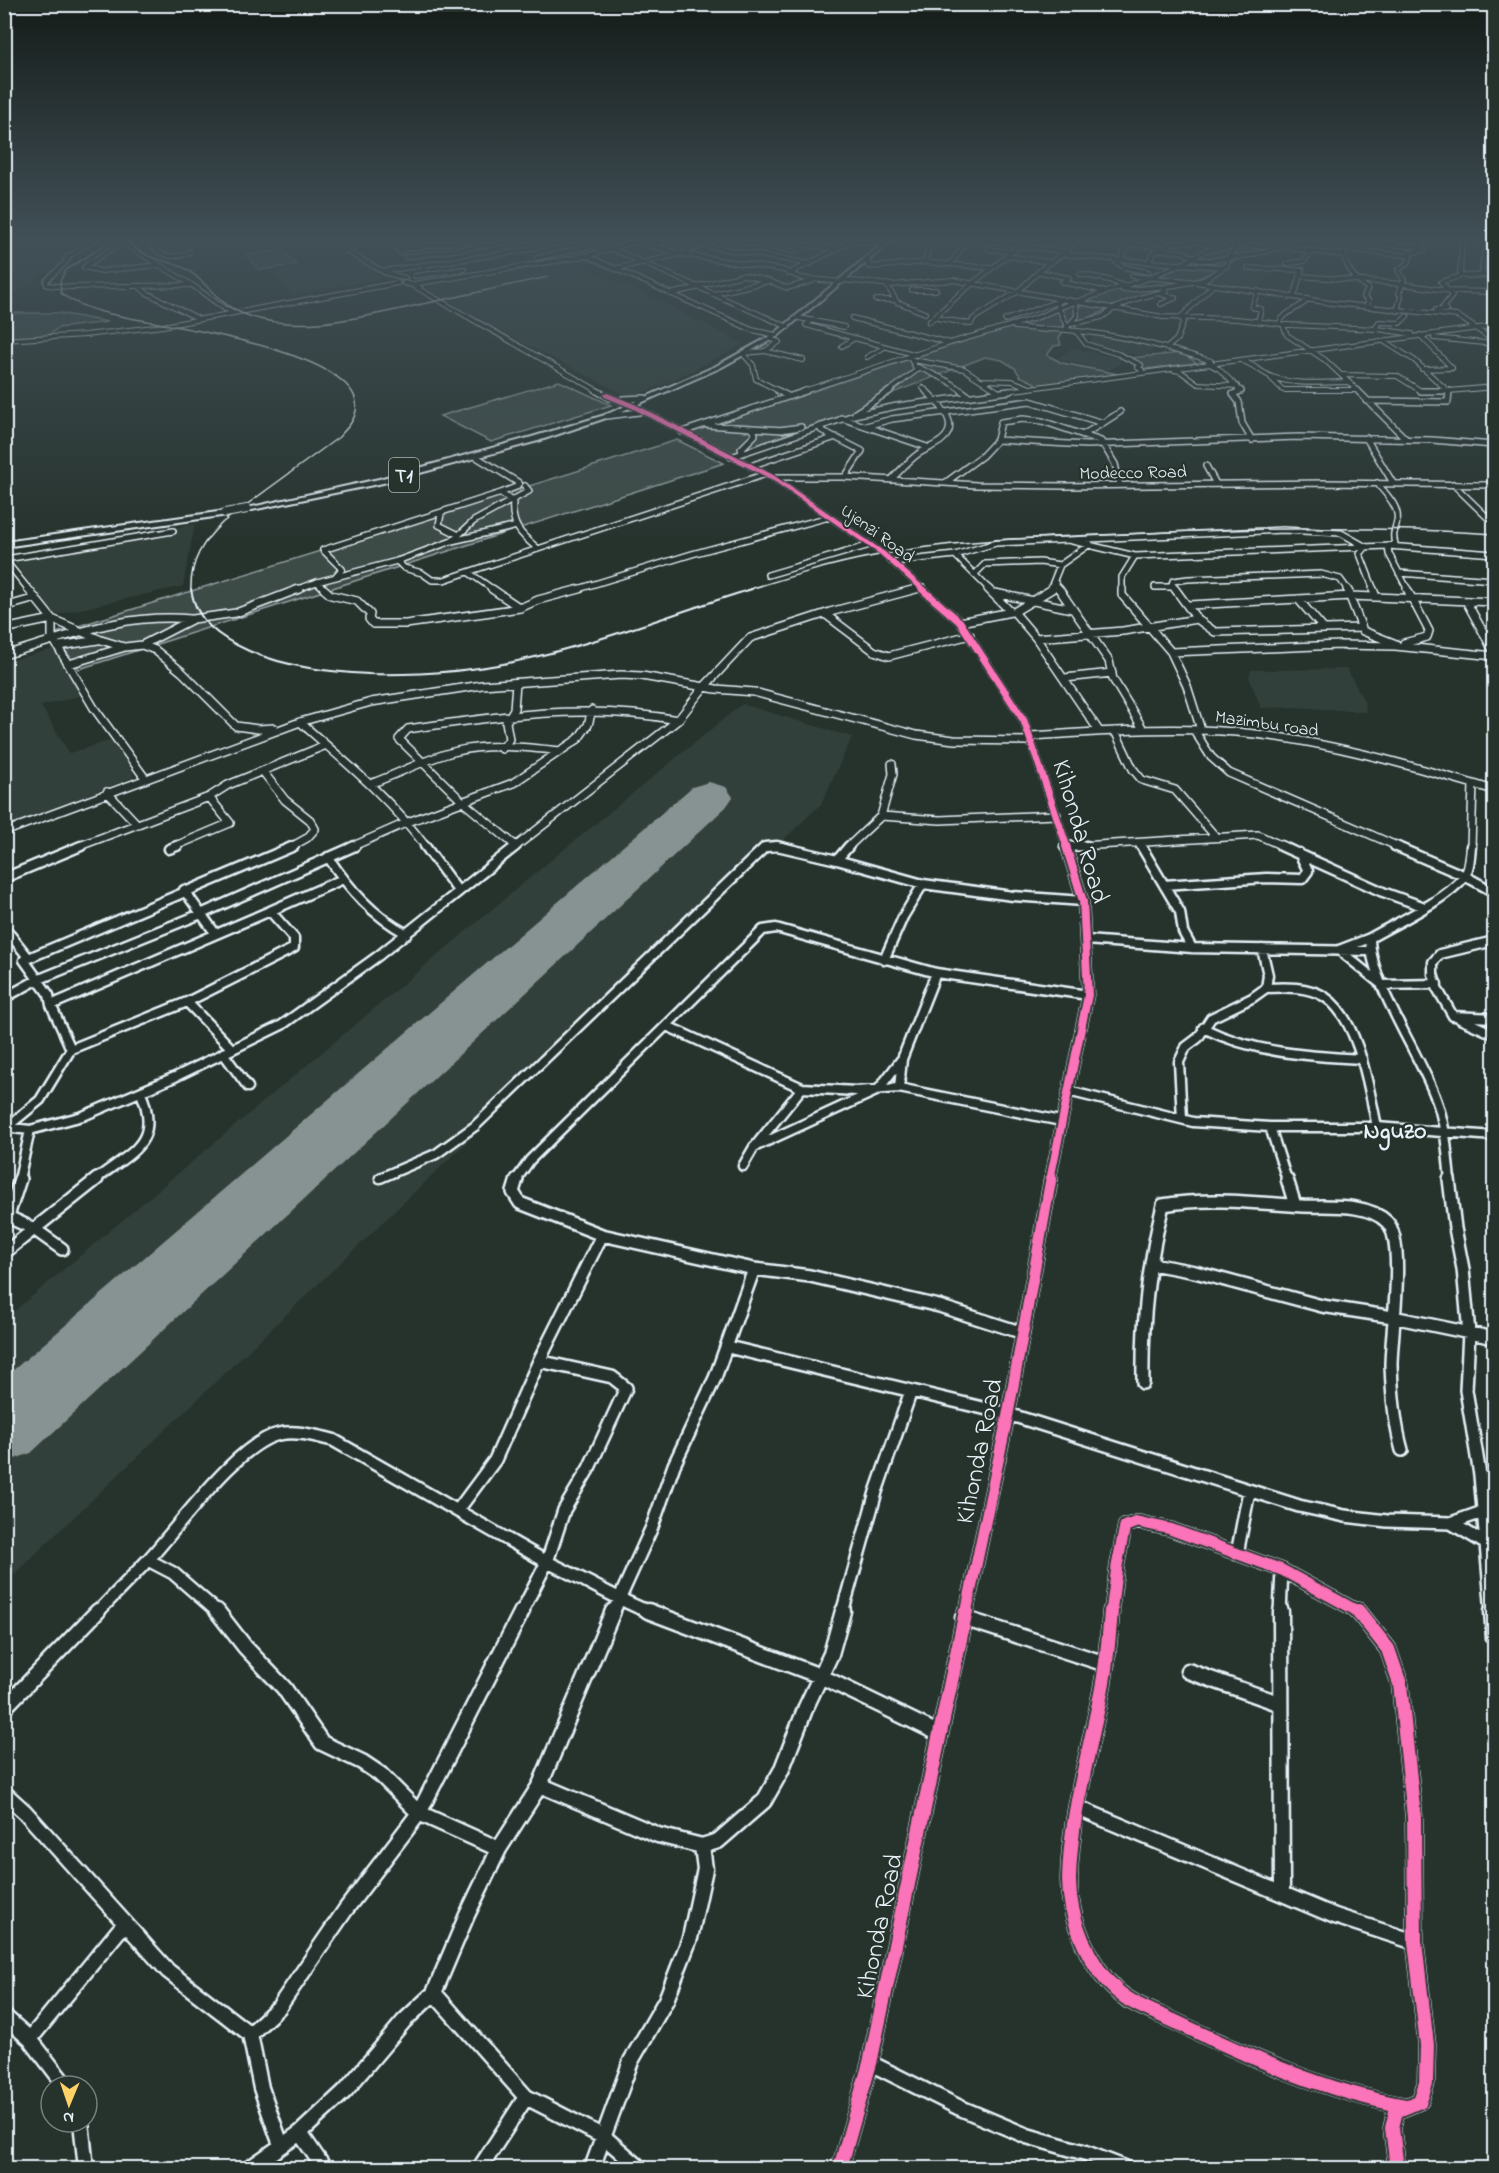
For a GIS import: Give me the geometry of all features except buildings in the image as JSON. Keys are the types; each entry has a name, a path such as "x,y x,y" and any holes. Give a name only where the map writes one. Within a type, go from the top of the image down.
{"highway":[{"name":"T1","path":"4,545 247,509 380,481 475,456 630,407 744,354 768,340"},
{"name":"T1","path":"558,431 630,407 645,398 674,387"}],"street":[{"name":"Ujenzi Road","path":"510,340 606,396 772,477 870,545 922,587 960,622 1024,721 1031,738"},
{"path":"765,351 779,342 777,340"},
{"path":"842,346 851,340"},
{"path":"858,340 919,355"},
{"path":"940,340 950,343"},
{"path":"682,432 788,396 911,359 959,340"},
{"path":"1083,340 1086,344 1118,354 1141,365 1137,367 1142,370 1142,373"},
{"path":"1130,340 1168,347 1217,362"},
{"path":"1168,347 1175,340"},
{"path":"1295,340 1325,360 1342,375 1406,439"},
{"path":"780,430 887,408 969,396 1393,340"},
{"path":"1422,369 1452,368 1425,340"},
{"path":"1470,340 1494,343"},
{"path":"1385,342 1414,360 1448,391"},
{"path":"867,357 883,348"},
{"path":"744,354 765,351 803,360"},
{"path":"744,354 757,371 756,379 788,396"},
{"path":"911,359 964,369 999,392"},
{"path":"911,359 919,368 948,381 969,396"},
{"path":"1241,360 1270,377 1283,390 1356,390"},
{"path":"1208,363 1218,369 1241,391 1233,394 1241,405 1240,417 1246,433 1252,440"},
{"path":"854,415 856,411 898,385 919,368 942,364"},
{"path":"1169,368 1180,371 1198,384 1237,386"},
{"path":"1342,375 1397,376 1421,391 1494,387"},
{"path":"1270,377 1305,383 1349,382"},
{"path":"981,380 1012,381 1033,388"},
{"path":"1275,381 1283,380"},
{"path":"891,480 920,453 944,439 950,432 950,421 945,412 923,388"},
{"path":"1021,389 1028,395 1030,401"},
{"path":"1367,400 1447,402 1448,391"},
{"path":"601,392 629,400 645,398"},
{"path":"876,400 887,408"},
{"path":"866,426 892,419 1030,401 1103,423"},
{"path":"607,416 630,407"},
{"path":"987,407 1001,422"},
{"path":"1084,434 1120,412"},
{"path":"731,457 768,442 812,428 821,428 843,418 930,448"},
{"path":"1001,422 1023,419 1042,421 1084,434 1103,444 1115,464 1120,485"},
{"path":"945,483 982,456 997,440 1001,422"},
{"path":"704,425 797,433"},
{"path":"742,453 741,449 754,436 754,430 749,428"},
{"path":"821,428 862,451 845,477"},
{"path":"754,436 768,442"},
{"path":"750,466 836,437"},
{"path":"997,440 1087,445 1298,437 1406,439 1494,445"},
{"path":"1366,438 1393,483"},
{"path":"355,571 342,568 323,550 375,532 503,495 519,483 475,456"},
{"path":"1206,466 1216,484"},
{"path":"397,561 404,568 422,573 432,580 444,580 766,474"},
{"name":"Modecco Road","path":"772,477 845,477 945,483 1120,485 1393,483 1494,486"},
{"path":"1377,483 1396,508 1398,519 1392,533 1395,544 1388,546"},
{"path":"1453,484 1487,517"},
{"path":"452,541 457,534 495,509 513,502 529,491 525,486"},
{"path":"503,495 513,502"},
{"path":"495,509 503,495"},
{"path":"513,502 511,515 513,527 537,549"},
{"path":"441,514 439,525 457,534"},
{"path":"317,582 331,595 357,601 370,614 369,620 373,624 405,624 520,608 538,600 568,593 692,554 829,517"},
{"path":"4,656 108,621 133,618 193,619 236,613 317,582 397,561 452,541 513,527"},
{"path":"892,562 955,555 996,543 1283,530 1341,533 1366,547"},
{"path":"125,647 101,640 52,618 5,559 174,531"},
{"path":"1068,540 1135,556 1388,546 1493,553"},
{"path":"960,622 1013,612 1034,601 1052,589 1060,565 1090,544"},
{"path":"768,575 870,545"},
{"path":"1388,546 1399,573 1414,598 1429,631 1427,637 1413,645"},
{"path":"1366,547 1360,551 1360,554 1376,597"},
{"path":"955,555 1036,638 1099,731"},
{"path":"1135,556 1122,577 1122,595 1171,652 1187,686 1198,730 1211,757 1229,773 1465,876 1494,892"},
{"path":"975,574 985,564 1040,562 1060,565"},
{"path":"335,577 342,568"},
{"path":"468,572 520,608"},
{"path":"1399,573 1494,580"},
{"path":"1362,628 1215,632 1209,630 1197,619 1190,605 1173,587 1173,581 1321,574 1336,576 1343,580 1366,633 1396,644"},
{"path":"1054,581 1109,661 1113,678 1143,729"},
{"path":"5,1128 30,1130 83,1116 141,1093 282,1025 407,934 458,891 678,720 704,687 750,638 922,587"},
{"path":"1155,587 1173,587"},
{"path":"1027,600 1029,590"},
{"path":"994,593 1072,609"},
{"path":"1190,605 1351,597 1494,602"},
{"path":"4,607 36,598"},
{"path":"1299,599 1323,628"},
{"path":"1171,652 1396,644 1413,645 1425,649 1494,654 1492,640 1466,601"},
{"path":"825,614 874,651 890,656 969,635"},
{"path":"4,629 52,618"},
{"path":"52,618 49,629 53,641 59,646 94,708 145,778"},
{"path":"69,664 125,647 142,645 193,619"},
{"path":"1036,638 1149,627 1197,619"},
{"path":"59,646 101,640"},
{"path":"142,645 154,650 182,672 236,726 258,729 288,726"},
{"path":"1065,678 1112,673"},
{"name":"Mazimbu road","path":"288,726 371,702 482,685 632,676 754,692 884,728 954,740 1031,738 1143,729 1198,730 1314,744 1372,756 1494,790"},
{"path":"502,749 509,739 506,722 513,716 516,706 516,683"},
{"path":"516,846 421,763 399,739 408,729 513,716 592,710 650,713 678,720"},
{"path":"4,998 37,980 201,914 408,822 513,783 578,740 588,725 592,710"},
{"path":"493,719 506,726"},
{"path":"300,722 370,784 408,822 458,891"},
{"path":"4,832 288,726"},
{"path":"1115,731 1132,769 1142,780 1174,790 1215,836"},
{"name":"Kihonda Road","path":"840,2169 870,2063 1008,1414 1061,1121 1088,995 1083,902 1031,738"},
{"path":"4,878 209,797 228,786 326,745"},
{"path":"370,784 421,763 465,750 532,748 561,751"},
{"path":"837,860 855,839 881,816 893,774 892,764"},
{"path":"71,1049 51,1005 49,995 24,960 280,851 314,833 315,829 310,820 285,800 264,772"},
{"path":"1339,950 1370,938 1445,894 1465,876 1470,860 1473,784"},
{"path":"107,792 137,824"},
{"path":"169,849 230,823 209,797"},
{"path":"881,816 940,820 1057,815"},
{"path":"1065,847 1258,835 1383,892 1422,906"},
{"path":"1139,843 1180,912 1183,932 1192,948"},
{"path":"380,1178 436,1155 476,1126 762,849 777,846 923,884 1012,896 1083,902"},
{"path":"1164,885 1266,878 1302,879 1308,871 1299,853"},
{"path":"328,857 343,879 373,914 407,934"},
{"path":"51,1005 343,879"},
{"path":"884,960 903,917 923,884"},
{"path":"184,890 215,933"},
{"path":"5,1128 40,1100 71,1049 187,1002 294,948 294,938 269,910"},
{"path":"4,927 28,957"},
{"path":"1023,1333 939,1306 810,1276 754,1269 602,1235 520,1203 515,1199 512,1190 515,1179 530,1160 763,930 776,928 936,973 1088,995"},
{"path":"1370,938 1371,951 1382,985 1436,1098 1443,1121 1455,1228 1463,1269 1469,1333 1466,1390 1480,1475 1494,1638"},
{"path":"1086,940 1192,948 1371,951"},
{"path":"1494,942 1440,954 1434,961 1432,970 1443,1003 1453,1016 1494,1034"},
{"path":"1262,949 1268,975 1264,983 1266,988"},
{"path":"1339,950 1382,985 1437,984"},
{"path":"899,1088 902,1059 936,973"},
{"path":"1182,1119 1179,1062 1186,1047 1198,1038 1211,1018 1252,998 1266,988 1305,989 1327,997 1345,1019 1362,1059 1377,1127"},
{"path":"187,1002 228,1051 248,1087"},
{"path":"1453,1016 1494,1018"},
{"path":"668,1026 802,1088 878,1090 899,1088 1061,1121"},
{"path":"1203,1028 1227,1041 1271,1052 1362,1059"},
{"path":"754,1148 878,1090 902,1059"},
{"path":"743,1166 754,1148 802,1088"},
{"path":"1068,1091 1182,1119 1212,1124 1270,1127 1377,1127 1494,1136"},
{"path":"4,1253 144,1141 150,1124 150,1114 141,1093"},
{"path":"1270,1127 1295,1204"},
{"path":"30,1130 21,1175 6,1215 34,1229 62,1249"},
{"path":"1143,1383 1142,1330 1148,1276 1152,1264 1156,1227 1163,1205 1192,1200 1361,1209 1378,1216 1390,1225 1397,1246 1393,1317 1394,1418 1402,1450"},
{"path":"458,1509 495,1461 539,1361 602,1235"},
{"path":"1152,1264 1195,1272 1322,1306 1393,1317 1494,1338"},
{"path":"250,2169 300,2133 345,2091 404,2021 434,1993 467,1915 499,1849 540,1785 618,1600 652,1527 674,1465 728,1347 737,1312 754,1269"},
{"path":"728,1347 1008,1414 1249,1491 1299,1506 1345,1516 1387,1521 1451,1523 1494,1508"},
{"path":"250,2034 279,2007 346,1909 419,1813 547,1562 564,1510 589,1468 626,1388 612,1377 539,1361"},
{"path":"540,1785 658,1835 702,1846 718,1841 764,1801 782,1771 831,1654 876,1492 911,1390"},
{"path":"4,1708 148,1560 235,1461 259,1443 278,1434 304,1433 333,1440 618,1600 820,1676 940,1734"},
{"path":"1237,1554 1249,1491"},
{"path":"1397,2169 1392,2128 1396,2111 1420,2101 1426,2083 1427,2045 1415,1942 1414,1817 1400,1684 1388,1649 1361,1613 1282,1570 1170,1529 1138,1522 1125,1526 1106,1664 1078,1808 1069,1882 1075,1916 1091,1956 1106,1981 1117,1992 1175,2022 1238,2051 1357,2097 1405,2106"},
{"path":"1451,1523 1485,1543"},
{"path":"148,1560 173,1574 203,1597 221,1615 246,1647 284,1688 322,1743 362,1762 380,1774 419,1813 499,1849"},
{"path":"1282,1570 1279,1653 1282,1892"},
{"path":"963,1618 1106,1664"},
{"path":"1188,1671 1281,1704"},
{"path":"4,1793 25,1812 168,1971 250,2034 261,2088 281,2145"},
{"path":"1078,1808 1335,1916 1415,1942"},
{"path":"592,2169 631,2061 666,2000 690,1938 705,1869 702,1846"},
{"path":"30,2039 125,1923"},
{"path":"434,1993 526,2097 604,2137 640,2169"},
{"path":"4,2016 30,2039 57,2074"},
{"path":"870,2063 958,2107 1027,2136 1086,2153 1125,2169"},
{"path":"480,2169 526,2097"},
{"path":"300,2133 324,2169"},
{"path":"82,2134 86,2169"}],"shaded area":[{"path":"519,340 737,340 744,344 672,381 630,398"},
{"path":"965,340 1060,340 1061,345 1054,346 1047,355 1062,363 1123,375 1035,386 1035,383 1020,376 1015,368 1002,360 985,357 872,401 877,408 849,414 731,455 690,432"},
{"path":"1091,340 1130,340 1160,346 1146,357 1088,344"},
{"path":"1072,348 1121,359 1119,365 1107,371 1057,359"},
{"path":"1182,353 1197,363 1145,369 1130,358"},
{"path":"559,381 611,405 491,442 440,416"},
{"path":"677,440 724,463 79,669 53,634"},
{"path":"195,524 183,586 54,615 10,558"},
{"path":"53,649 83,695 41,706 69,753 113,740 134,775 5,827 5,662"},
{"path":"1347,669 1365,703 1366,712 1294,707 1261,708 1249,677 1251,670"},
{"path":"742,704 852,737 821,804 5,1583 5,1319 533,875"}],"runway":[{"path":"4,1427 709,797"}],"railway":[{"path":"191,589 195,561 204,544 216,529 339,437 352,422 356,411 350,389 328,371 293,356 241,340"},
{"path":"747,590 874,556 941,545 1009,539 1276,529 1407,530 1494,534"},
{"path":"191,589 198,611 211,628 249,651 308,668 387,674 459,670 543,655 603,638 752,589"}],"cycle path":[{"path":"606,395 633,406 772,477 882,553 960,622 1024,721 1057,815 1083,901 1088,995 1061,1121 1008,1414 870,2063 840,2168"},
{"path":"1397,2168 1392,2128 1396,2111 1420,2101 1426,2083 1427,2045 1415,1942 1414,1817 1400,1684 1388,1649 1361,1613 1282,1570 1170,1529 1138,1522 1125,1526 1117,1566 1102,1687 1074,1831 1069,1880 1072,1907 1090,1955 1107,1981 1119,1992 1180,2024 1309,2080 1357,2095 1405,2106"}],"district":[{"name":"Nguzo","path":"1395,1130"}]}
